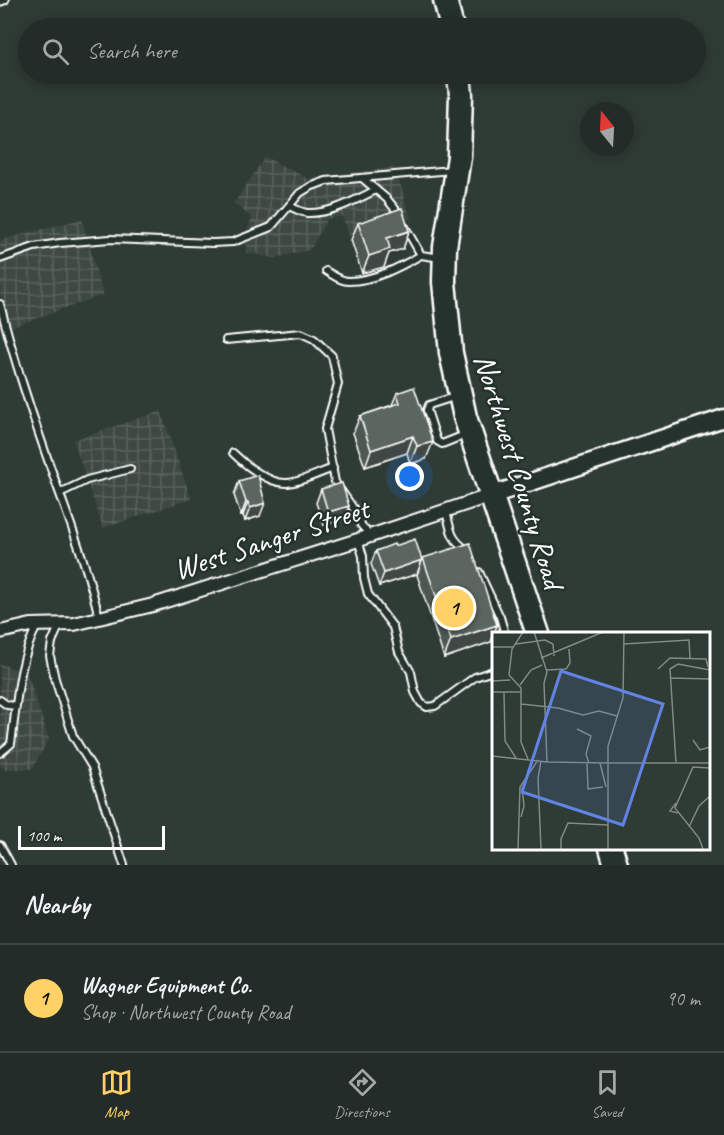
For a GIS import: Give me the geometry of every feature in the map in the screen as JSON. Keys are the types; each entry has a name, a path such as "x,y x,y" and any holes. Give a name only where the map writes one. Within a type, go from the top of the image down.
{"highway":[{"path":"445,0 450,18"},
{"name":"Northwest County Road","path":"459,84 460,132 444,282 451,352 471,432 537,632"},
{"path":"611,850 616,865"}],"main road":[{"name":"West Sanger Street","path":"492,495 724,418"}],"street":[{"name":"West Sanger Street","path":"0,632 37,625 74,624 153,604 358,540 492,495"}],"lane":[{"path":"0,2 5,0"},
{"path":"0,259 34,247 99,240 130,238 233,242 271,227 300,193 310,187 326,182 457,170"},
{"path":"362,178 400,214 410,238 421,255"},
{"path":"289,206 305,213 323,211 346,204 376,190"},
{"path":"326,271 347,281 386,273 421,255 445,258"},
{"path":"0,304 14,356 92,587 99,619"},
{"path":"226,340 301,333 314,339 332,356 338,384 325,429 335,482 370,536"},
{"path":"460,395 429,405 427,410 438,441 442,444 471,432"},
{"path":"233,453 245,465 266,477 285,483 333,468"},
{"path":"60,493 87,480 130,469"},
{"path":"446,510 453,538 457,544 471,554"},
{"path":"358,540 363,556 364,578 368,594 393,627 399,652 411,672 415,692 421,703 427,707 435,706 475,677 492,670"},
{"path":"475,564 500,617 504,632"},
{"path":"60,624 52,642 50,656 55,679 73,736 92,767 124,865"},
{"path":"0,753 11,744 22,662 37,625"},
{"path":"0,700 7,705 16,706"},
{"path":"0,845 11,865"}],"shaded area":[{"path":"265,157 309,179 395,167 411,219 351,240 342,216 327,219 310,250 275,258 246,253 246,232 252,218 234,203"},
{"path":"82,219 103,295 12,327 0,293 0,240"},
{"path":"161,411 191,499 103,528 73,440"},
{"path":"0,664 27,673 49,739 32,769 4,769 0,766"}],"building":[{"path":"402,208 409,231 387,238 390,249 369,256 358,223"},
{"path":"414,387 433,442 417,446 413,436 371,450 360,416 400,403 397,393"},
{"path":"258,475 265,503 250,508 239,481"},
{"path":"342,483 349,506 328,512 321,489"},
{"path":"415,539 422,560 384,573 376,551"},
{"path":"470,543 497,625 451,640 423,558"}],"place":[{"name":"Wagner Equipment Co.","path":"454,608"}]}
